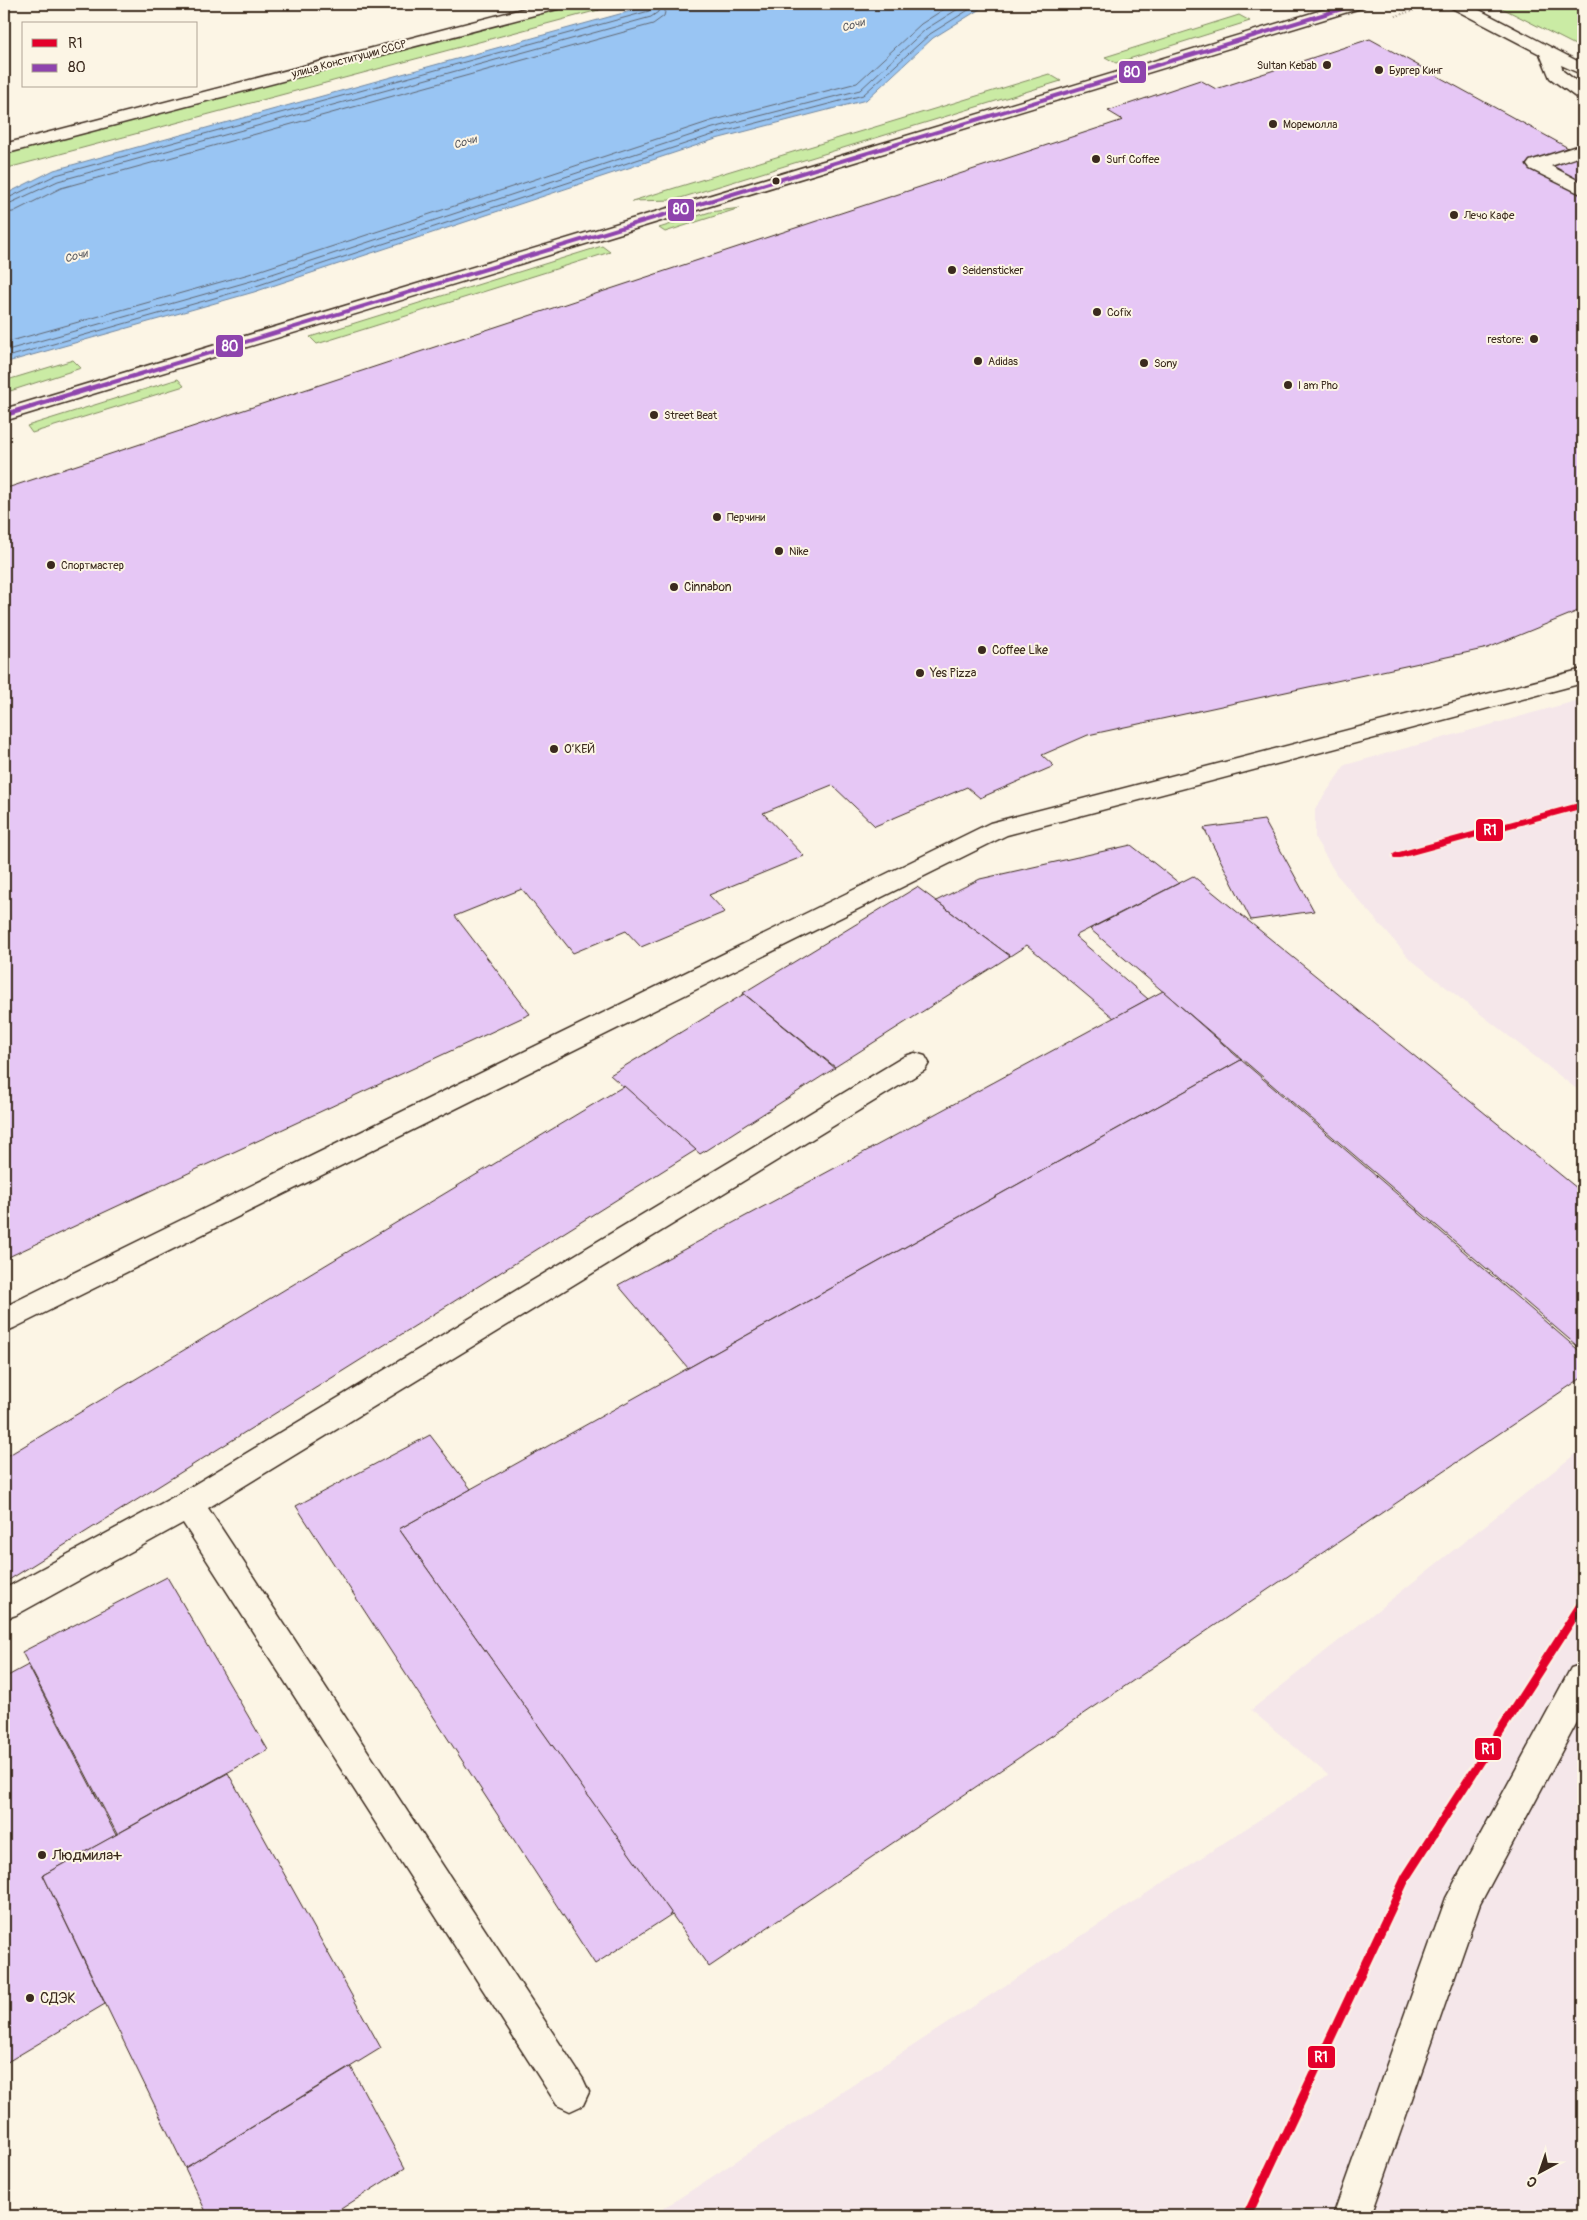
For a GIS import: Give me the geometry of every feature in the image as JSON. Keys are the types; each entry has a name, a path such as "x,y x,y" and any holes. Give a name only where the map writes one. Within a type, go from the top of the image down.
{"street":[{"name":"улица Конституции СССР","path":"4,143 139,114 559,4"},
{"path":"4,415 1358,4"},
{"path":"1456,4 1583,70"},
{"path":"1546,51 1583,76"},
{"path":"1546,51 1567,73 1583,86"},
{"path":"1546,51 1556,74 1583,94"},
{"path":"4,151 139,114"},
{"path":"1583,149 1536,165 1583,190"},
{"path":"4,1320 999,829 1583,676"},
{"path":"4,1604 188,1504 915,1063"},
{"path":"188,1504 570,2092"},
{"path":"1352,2216 1464,1898 1583,1679"}],"shaded area":[{"path":"1583,699 1583,1094 1410,959 1336,874 1315,838 1315,809 1345,765"},
{"path":"1583,1448 1583,2216 652,2216 1328,1775 1251,1710"}],"green space":[{"path":"559,4 621,4 4,169 4,149"},
{"path":"1494,4 1583,4 1583,49"},
{"path":"1239,15 1250,21 1116,63 1105,57"},
{"path":"1049,74 1061,81 674,200 632,201"},
{"path":"740,208 665,232 659,228 710,212"},
{"path":"602,246 610,252 317,344 310,337"},
{"path":"73,360 81,368 4,393 4,381"},
{"path":"178,379 184,386 32,433 27,426"}],"water":[{"name":"Сочи","path":"656,4 988,4 933,38 866,100 716,139 254,292 4,363 4,195 54,170"}],"building":[{"path":"1370,39 1583,156 1583,609 1488,648 1088,735 1042,755 1054,766 980,798 967,787 875,826 832,785 763,813 804,856 709,895 725,912 641,947 626,931 573,953 522,889 455,916 530,1014 4,1259 4,489 1123,120 1108,111 1200,80 1216,89"},
{"path":"1264,820 1314,911 1251,920 1204,828"},
{"path":"1131,845 1179,883 1075,936 1148,999 1114,1018 1027,945 1010,956 936,901 980,879"},
{"path":"1193,876 1583,1193 1583,1351 1090,929"},
{"path":"917,887 1010,956 835,1067 743,993"},
{"path":"1163,991 1241,1060 688,1368 618,1285"},
{"path":"744,994 835,1068 700,1154 610,1075"},
{"path":"1241,1060 1583,1354 1583,1377 709,1967 399,1529"},
{"path":"624,1086 696,1150 4,1583 4,1458"},
{"path":"430,1435 471,1489 399,1529 672,1914 595,1964 296,1506"},
{"path":"167,1577 268,1750 117,1834 22,1652"},
{"name":"Людмила+","path":"28,1665 116,1835 43,1875 105,2004 4,2064 4,1678"},
{"path":"228,1773 381,2048 185,2168 43,1875"},
{"path":"351,2067 405,2168 330,2216 208,2216 185,2168"}],"transit line":[{"name":"80","path":"4,415 1358,4"},
{"name":"R1","path":"1396,856 1583,805"},
{"name":"R1","path":"1247,2216 1406,1877 1583,1602"}],"place":[{"name":"Sultan Kebab","path":"1327,65"},
{"name":"Бургер Кинг","path":"1379,70"},
{"name":"Моремолла","path":"1273,124"},
{"name":"Surf Coffee","path":"1096,159"},
{"name":"Лечо Кафе","path":"1454,215"},
{"name":"Seidensticker","path":"952,270"},
{"name":"Cofix","path":"1097,312"},
{"name":"restore:","path":"1534,339"},
{"name":"Adidas","path":"978,361"},
{"name":"Sony","path":"1144,363"},
{"name":"I am Pho","path":"1288,385"},
{"name":"Street Beat","path":"654,415"},
{"name":"Перчини","path":"717,517"},
{"name":"Nike","path":"779,551"},
{"name":"Спортмастер","path":"51,565"},
{"name":"Cinnabon","path":"674,587"},
{"name":"Coffee Like","path":"982,650"},
{"name":"Yes Pizza","path":"920,673"},
{"name":"О’КЕЙ","path":"554,749"},
{"name":"Людмила+","path":"42,1855"},
{"name":"СДЭК","path":"30,1998"}]}
